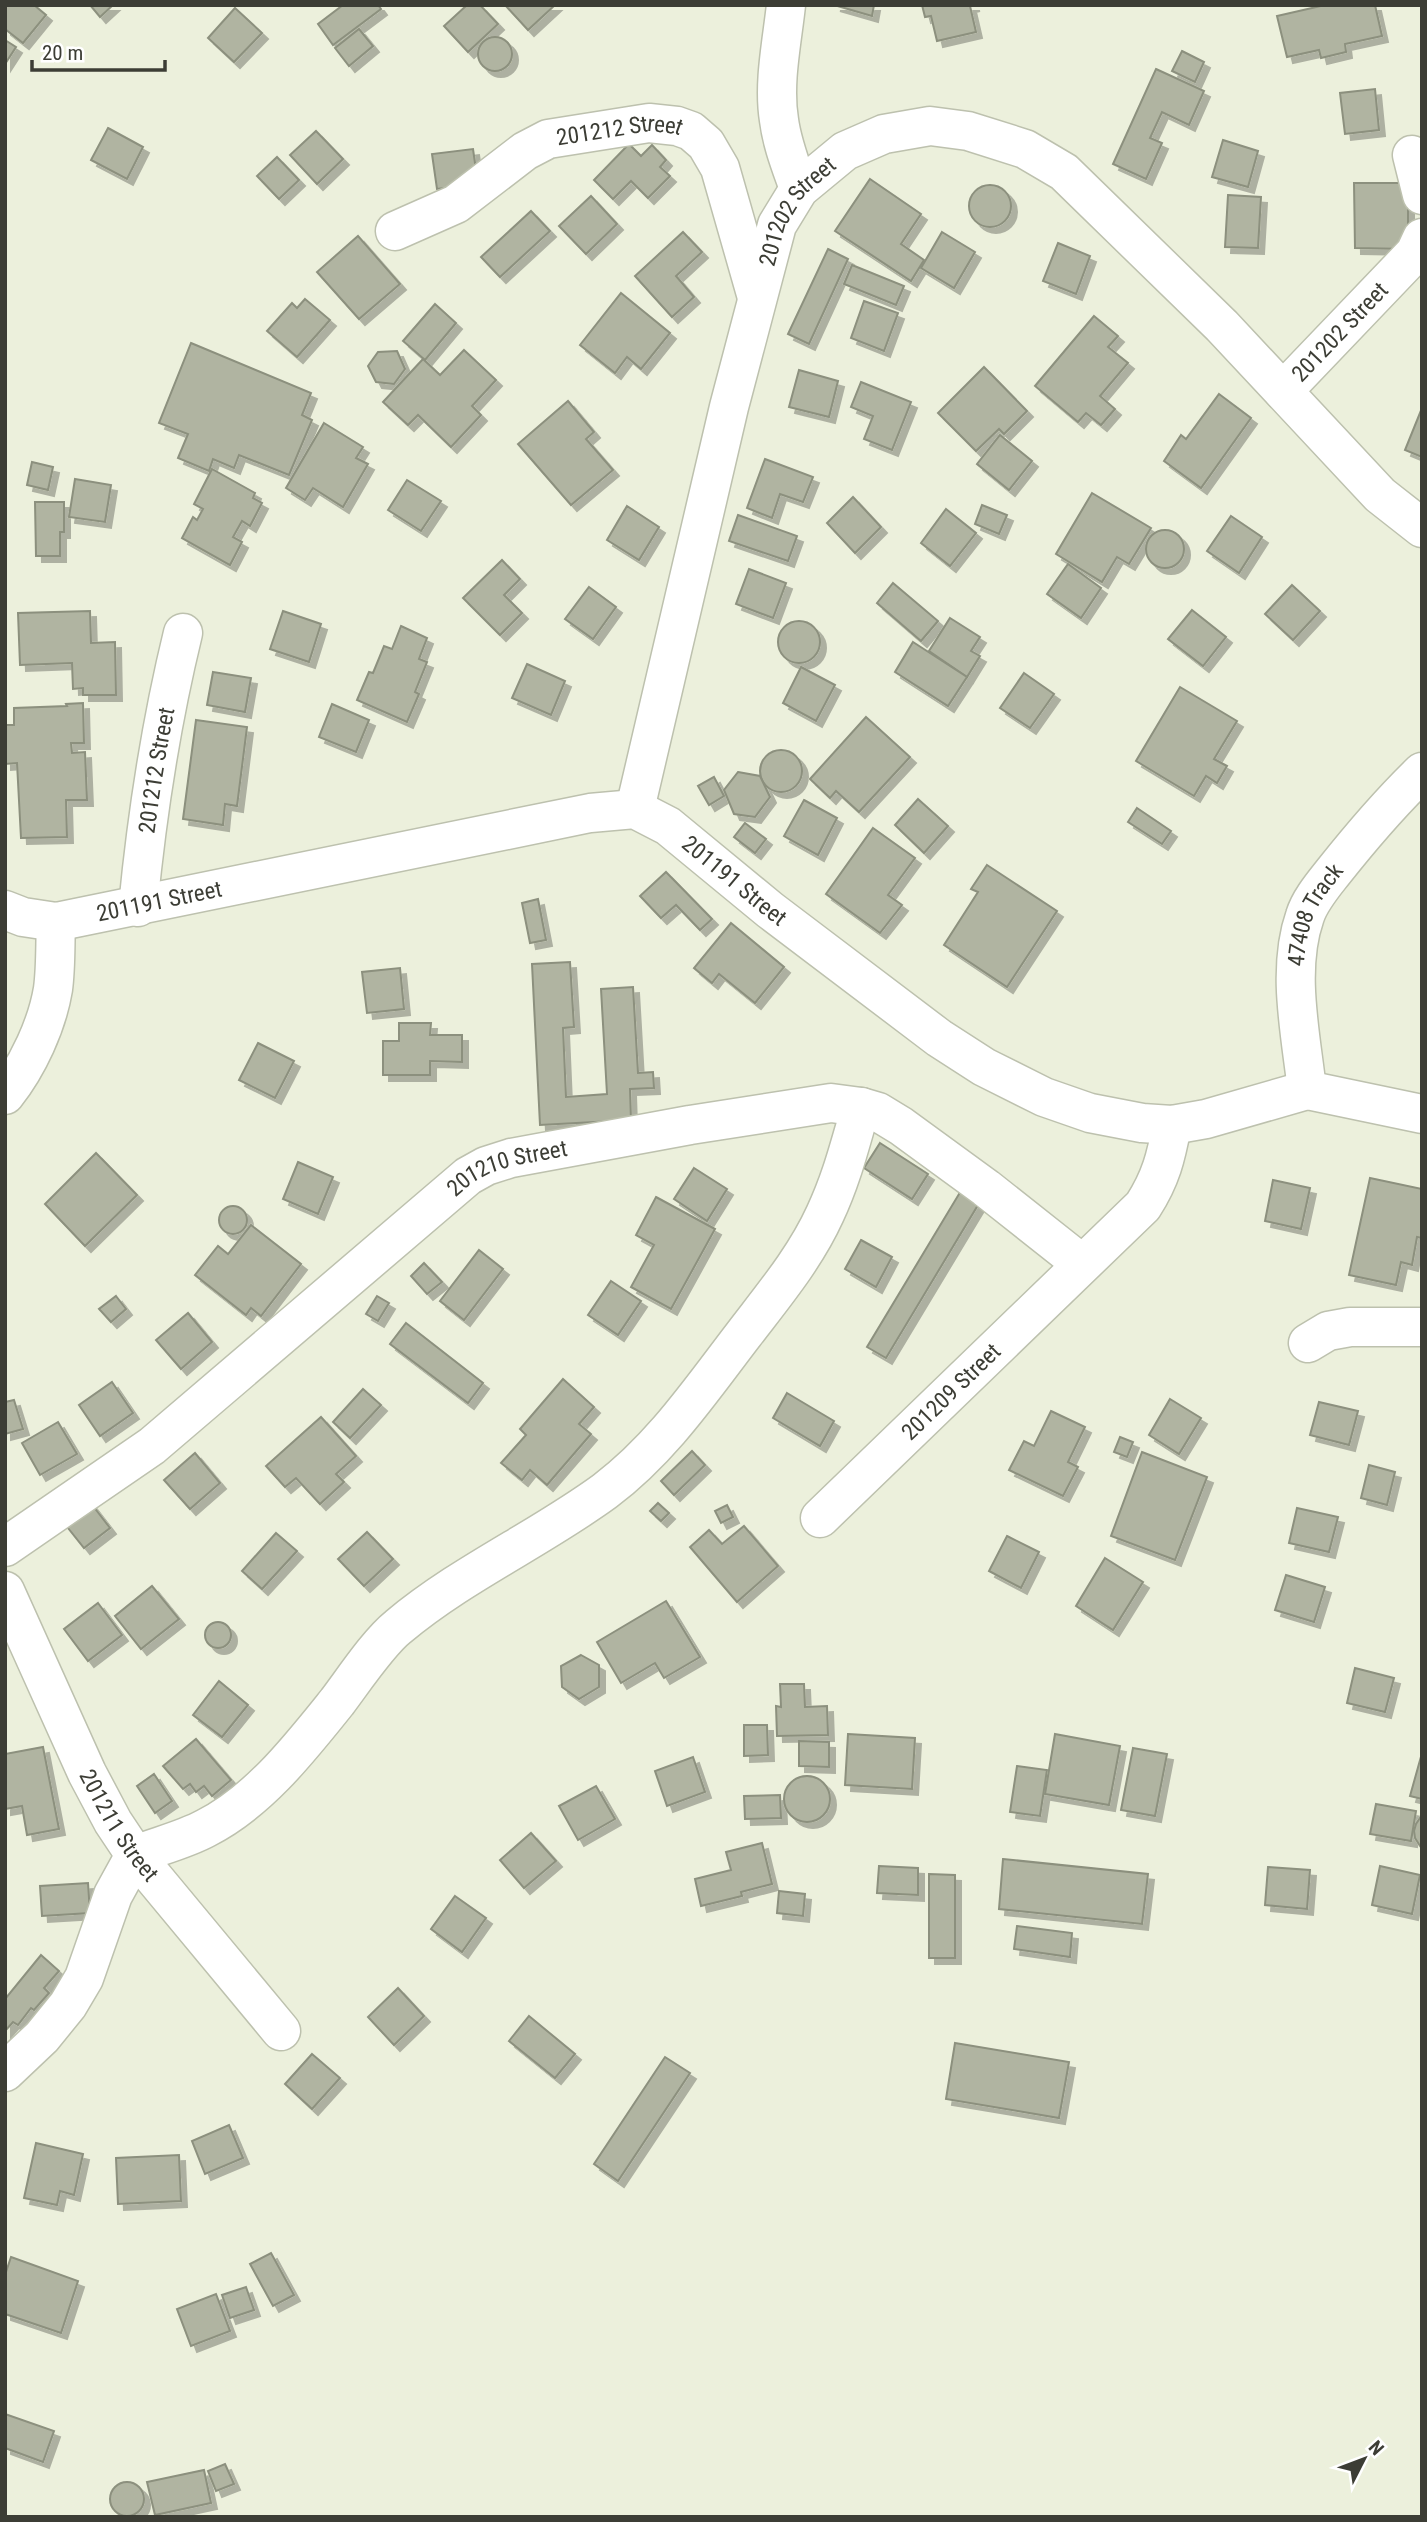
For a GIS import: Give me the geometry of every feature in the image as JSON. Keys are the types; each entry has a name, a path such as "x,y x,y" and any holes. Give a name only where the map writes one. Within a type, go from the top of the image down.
{"street":[{"path":"786,5 779,72 778,117 782,141 799,189"},
{"name":"201212 Street","path":"395,232 456,204 525,151 548,139 649,123 677,126 691,131 706,144 720,167 756,296"},
{"name":"201202 Street","path":"635,809 756,296 777,225 799,189 845,151 884,134 930,126 968,131 1025,149 1064,172 1222,326 1380,495 1422,528"},
{"path":"1412,155 1422,195"},
{"name":"201202 Street","path":"1283,391 1415,253 1422,238"},
{"name":"201212 Street","path":"138,907 146,824 167,700 183,633"},
{"name":"47408 Track","path":"1307,1090 1297,990 1297,954 1305,915 1321,887 1352,847 1422,772"},
{"name":"201191 Street","path":"5,910 56,922 590,813 635,809 668,826 770,910 939,1038 984,1067 1044,1097 1090,1113 1142,1123 1172,1125 1206,1119 1307,1090 1422,1114"},
{"path":"5,1095 32,1049 45,1019 53,991 56,922"},
{"name":"201210 Street","path":"5,1547 152,1446 468,1176 486,1166 511,1158 831,1103 861,1107 878,1112 901,1126 986,1188 1082,1264"},
{"path":"5,2072 43,2037 68,2005 84,1978 114,1895 135,1855 206,1829 238,1806 276,1774 311,1735 395,1628 438,1597 606,1490 659,1442 686,1412 793,1271 824,1217 845,1168 861,1107"},
{"name":"201209 Street","path":"820,1518 1118,1232 1150,1195 1163,1168 1172,1125"},
{"path":"1308,1343 1328,1331 1350,1327 1422,1327"},
{"name":"201211 Street","path":"5,1591 87,1773 113,1822 135,1855 281,2031"}],"building":[{"path":"5,5 34,5 46,15 23,43 5,29"},
{"path":"90,5 113,5 100,17"},
{"path":"343,5 378,5 381,9 333,45 318,24"},
{"path":"467,5 480,5 498,24 468,52 444,26"},
{"path":"505,5 555,5 528,30"},
{"path":"834,5 874,5 872,16"},
{"path":"922,5 974,5 970,6 976,32 937,41 931,16 925,17"},
{"path":"1325,5 1375,5 1382,36 1345,44 1346,52 1321,58 1319,50 1287,57 1277,16"},
{"path":"235,8 262,33 234,62 208,38"},
{"path":"359,29 373,46 349,66 335,48"},
{"path":"495,37 507,42 512,54 507,66 495,71 483,66 478,54 483,42"},
{"path":"5,40 16,47 5,64"},
{"path":"1182,51 1204,62 1195,82 1172,71"},
{"path":"1156,69 1204,91 1189,125 1162,112 1150,138 1162,143 1146,179 1113,164"},
{"path":"1375,89 1379,130 1345,134 1340,93"},
{"path":"108,128 143,147 127,179 91,160"},
{"path":"316,131 343,159 317,184 290,155"},
{"path":"1223,140 1258,151 1248,187 1212,177"},
{"path":"629,144 641,156 652,145 666,160 660,167 670,176 648,198 631,181 613,199 594,180"},
{"path":"473,149 478,184 437,189 432,154"},
{"path":"277,157 299,180 279,199 257,176"},
{"path":"870,179 921,214 901,244 924,260 911,281 835,231"},
{"path":"1354,183 1408,183 1408,249 1355,248"},
{"path":"990,185 1005,191 1011,206 1005,221 990,227 975,221 969,206 975,191"},
{"path":"1228,195 1261,197 1258,248 1225,247"},
{"path":"591,196 617,224 586,254 559,226"},
{"path":"531,211 550,231 500,277 481,257"},
{"path":"683,232 702,252 676,276 694,297 672,317 635,276"},
{"path":"942,232 975,252 954,288 921,268"},
{"path":"358,236 400,284 359,319 317,272"},
{"path":"1058,243 1090,256 1076,294 1043,281"},
{"path":"828,249 848,259 809,344 788,334"},
{"path":"852,265 904,286 896,305 844,284"},
{"path":"621,293 670,333 641,369 627,357 615,373 580,345"},
{"path":"305,299 330,320 297,357 267,331 292,303 297,308"},
{"path":"864,301 898,313 884,351 851,338"},
{"path":"435,304 456,323 425,360 403,341"},
{"path":"1094,316 1118,336 1108,347 1128,363 1100,396 1115,409 1101,425 1086,413 1078,422 1035,386"},
{"path":"191,343 311,393 302,415 312,420 289,475 239,455 234,468 213,459 209,471 178,458 188,434 159,423"},
{"path":"464,350 496,380 472,406 481,415 451,447 418,415 408,425 383,402 423,359 440,375"},
{"path":"397,351 405,369 394,384 376,382 368,366 378,352"},
{"path":"984,367 1027,411 1004,434 999,429 976,451 938,413"},
{"path":"799,370 838,381 829,417 789,407"},
{"path":"861,382 911,402 892,450 864,439 873,416 851,407"},
{"path":"1219,394 1251,418 1201,488 1164,461 1181,435 1186,439"},
{"path":"568,401 594,432 586,439 613,470 571,505 518,444"},
{"path":"1422,408 1422,457 1405,450"},
{"path":"324,423 363,447 356,458 368,464 343,507 313,488 305,500 286,488"},
{"path":"1000,435 1032,461 1009,490 977,464"},
{"path":"765,459 813,477 803,502 780,494 772,518 747,508"},
{"path":"32,462 53,467 48,490 27,485"},
{"path":"212,469 255,493 253,498 262,503 250,526 242,521 233,537 242,542 230,565 182,538 193,517 197,520 203,509 194,504"},
{"path":"75,479 111,485 105,522 69,517"},
{"path":"407,480 441,501 421,531 388,510"},
{"path":"1092,493 1151,528 1129,564 1117,557 1102,582 1056,554"},
{"path":"853,497 881,527 855,553 827,523"},
{"path":"35,502 64,502 64,532 60,532 60,556 36,556"},
{"path":"982,505 1007,515 999,534 975,524"},
{"path":"627,506 659,527 639,560 607,540"},
{"path":"946,509 976,533 950,566 921,543"},
{"path":"738,515 797,536 788,561 729,541"},
{"path":"1231,516 1262,537 1239,573 1207,551"},
{"path":"1165,530 1179,535 1184,549 1179,563 1165,568 1151,563 1146,549 1151,535"},
{"path":"502,560 520,579 504,595 522,613 500,635 463,598"},
{"path":"1068,564 1101,588 1081,618 1047,594"},
{"path":"749,569 786,583 773,618 736,604"},
{"path":"893,583 938,621 921,641 877,603"},
{"path":"1292,585 1320,611 1293,640 1265,614"},
{"path":"589,587 616,607 593,639 565,619"},
{"path":"1192,610 1226,637 1203,666 1168,639"},
{"path":"90,611 91,643 115,642 116,695 83,695 83,688 73,689 72,663 20,665 18,613"},
{"path":"283,611 321,624 309,662 270,649"},
{"path":"950,618 980,637 971,651 980,656 967,677 929,651"},
{"path":"799,621 814,627 820,642 814,657 799,663 784,657 778,642 784,627"},
{"path":"401,626 427,638 419,659 427,662 415,692 419,694 407,722 357,700 369,672 373,673 384,646 392,649"},
{"path":"913,642 967,677 948,706 895,672"},
{"path":"527,664 565,681 551,715 512,698"},
{"path":"801,667 835,685 816,721 783,703"},
{"path":"213,672 251,678 245,712 207,705"},
{"path":"1024,673 1054,694 1030,728 1000,708"},
{"path":"1180,687 1237,721 1214,759 1227,766 1217,783 1206,776 1194,796 1136,761"},
{"path":"83,703 84,743 71,743 72,753 85,752 87,800 66,800 67,837 21,838 17,763 5,764 5,725 14,725 14,708"},
{"path":"332,704 369,720 356,752 319,737"},
{"path":"866,717 910,757 859,812 836,791 830,798 810,779"},
{"path":"196,720 247,727 237,806 225,804 223,825 183,819"},
{"path":"781,750 796,756 802,771 796,786 781,792 766,786 760,771 766,756"},
{"path":"738,772 760,776 770,797 755,817 734,814 724,790"},
{"path":"714,777 724,796 709,805 698,786"},
{"path":"918,799 948,826 924,853 895,825"},
{"path":"804,800 837,818 818,855 784,836"},
{"path":"1137,808 1171,831 1162,844 1128,822"},
{"path":"745,823 766,839 755,853 734,837"},
{"path":"873,828 915,858 888,895 902,905 880,933 826,894"},
{"path":"987,865 1057,911 1007,987 944,945 978,892 971,889"},
{"path":"666,872 712,919 700,930 676,905 661,918 640,896"},
{"path":"538,899 546,940 530,943 522,903"},
{"path":"731,923 784,967 755,1003 719,974 712,983 694,968"},
{"path":"570,962 574,1027 563,1028 566,1097 607,1094 601,989 633,987 638,1073 653,1072 654,1088 630,1089 631,1120 540,1125 532,964"},
{"path":"400,968 404,1009 367,1013 362,972"},
{"path":"399,1023 431,1023 430,1035 462,1035 462,1062 430,1061 430,1075 383,1075 383,1041 399,1041"},
{"path":"258,1043 294,1061 275,1098 239,1080"},
{"path":"880,1143 928,1174 912,1199 864,1168"},
{"path":"96,1153 137,1195 85,1246 45,1204"},
{"path":"298,1162 333,1177 318,1214 283,1199"},
{"path":"694,1168 727,1189 707,1221 674,1199"},
{"path":"1370,1178 1422,1189 1422,1238 1417,1237 1412,1265 1401,1262 1396,1285 1349,1275"},
{"path":"1273,1180 1310,1188 1301,1229 1265,1221"},
{"path":"962,1189 981,1200 886,1358 867,1347"},
{"path":"656,1197 715,1229 671,1309 631,1287 654,1245 636,1235"},
{"path":"233,1206 243,1210 247,1220 243,1230 233,1234 223,1230 219,1220 223,1210"},
{"path":"251,1225 301,1264 261,1316 251,1308 246,1315 195,1275 218,1246 228,1254"},
{"path":"861,1240 892,1257 876,1287 845,1269"},
{"path":"479,1250 503,1269 464,1320 440,1301"},
{"path":"424,1263 442,1282 427,1294 411,1276"},
{"path":"611,1281 641,1301 618,1335 588,1315"},
{"path":"116,1296 126,1309 111,1322 99,1309"},
{"path":"377,1296 389,1303 378,1321 366,1314"},
{"path":"188,1313 212,1342 181,1369 156,1340"},
{"path":"406,1323 483,1383 468,1403 390,1344"},
{"path":"563,1379 594,1407 579,1424 591,1434 547,1485 530,1470 522,1480 501,1463 526,1435 520,1429"},
{"path":"112,1382 133,1413 100,1436 79,1405"},
{"path":"363,1389 381,1405 350,1438 333,1422"},
{"path":"787,1393 834,1421 820,1446 773,1418"},
{"path":"1170,1399 1201,1418 1179,1454 1149,1435"},
{"path":"14,1400 23,1429 5,1434 5,1402"},
{"path":"1319,1402 1358,1411 1349,1445 1310,1435"},
{"path":"1051,1411 1085,1427 1068,1462 1078,1467 1063,1496 1009,1470 1024,1441 1034,1446"},
{"path":"321,1417 356,1456 336,1474 344,1482 320,1504 296,1478 285,1487 266,1466"},
{"path":"58,1422 77,1454 40,1475 22,1443"},
{"path":"1120,1437 1133,1442 1127,1457 1114,1452"},
{"path":"692,1451 705,1465 674,1495 661,1481"},
{"path":"1142,1452 1207,1477 1175,1560 1111,1536"},
{"path":"195,1453 220,1483 190,1509 164,1480"},
{"path":"1369,1465 1395,1472 1387,1505 1361,1498"},
{"path":"90,1502 110,1528 84,1548 64,1523"},
{"path":"658,1503 669,1513 661,1521 650,1511"},
{"path":"727,1505 733,1517 721,1523 715,1511"},
{"path":"1297,1508 1338,1517 1329,1552 1289,1543"},
{"path":"744,1526 778,1566 737,1602 690,1547 709,1530 722,1544"},
{"path":"367,1532 393,1559 364,1586 338,1559"},
{"path":"276,1533 297,1551 262,1589 242,1571"},
{"path":"1007,1536 1039,1552 1021,1588 989,1571"},
{"path":"1105,1558 1143,1582 1113,1630 1076,1606"},
{"path":"1286,1575 1325,1587 1314,1622 1275,1610"},
{"path":"152,1586 179,1619 141,1649 115,1616"},
{"path":"666,1601 700,1657 664,1678 655,1663 621,1683 597,1642"},
{"path":"98,1603 122,1635 88,1661 64,1629"},
{"path":"218,1622 227,1626 231,1635 227,1644 218,1648 209,1644 205,1635 209,1626"},
{"path":"581,1655 599,1665 599,1687 579,1699 562,1687 561,1666"},
{"path":"1355,1668 1394,1678 1385,1712 1347,1703"},
{"path":"219,1681 248,1705 222,1737 193,1715"},
{"path":"780,1684 804,1684 805,1707 827,1706 828,1735 777,1736 776,1706 781,1707"},
{"path":"744,1725 767,1725 768,1755 744,1756"},
{"path":"848,1734 915,1738 912,1789 845,1785"},
{"path":"1055,1734 1120,1746 1109,1805 1045,1794"},
{"path":"196,1739 231,1780 212,1796 204,1786 196,1792 190,1784 183,1789 163,1766"},
{"path":"799,1741 829,1742 829,1767 799,1766"},
{"path":"43,1747 59,1829 27,1835 22,1806 5,1809 5,1754"},
{"path":"1133,1748 1167,1754 1155,1816 1121,1810"},
{"path":"1422,1753 1422,1799 1410,1796"},
{"path":"693,1757 705,1792 667,1806 655,1771"},
{"path":"1017,1766 1047,1770 1040,1816 1010,1812"},
{"path":"154,1774 172,1801 155,1813 137,1786"},
{"path":"807,1776 824,1782 830,1799 824,1816 807,1822 790,1816 784,1799 790,1782"},
{"path":"596,1786 615,1819 578,1840 559,1806"},
{"path":"780,1795 781,1818 745,1819 744,1796"},
{"path":"1376,1804 1416,1811 1411,1841 1370,1834"},
{"path":"1422,1815 1422,1849 1414,1831"},
{"path":"531,1833 556,1861 524,1888 500,1860"},
{"path":"762,1843 772,1884 741,1892 742,1896 701,1906 695,1879 731,1870 726,1852"},
{"path":"1003,1859 1148,1874 1142,1924 999,1909"},
{"path":"879,1866 918,1868 918,1895 877,1893"},
{"path":"1380,1866 1420,1875 1412,1914 1372,1905"},
{"path":"1268,1867 1310,1870 1307,1909 1265,1905"},
{"path":"929,1874 955,1875 955,1958 929,1958"},
{"path":"88,1883 90,1913 42,1916 40,1886"},
{"path":"779,1891 805,1894 803,1916 777,1913"},
{"path":"455,1896 486,1918 462,1952 431,1929"},
{"path":"1017,1926 1072,1933 1070,1957 1014,1949"},
{"path":"41,1955 59,1971 44,1988 49,1993 34,2010 31,2008 18,2025 13,2022 5,2031 5,1999"},
{"path":"398,1988 424,2016 394,2045 368,2017"},
{"path":"529,2016 575,2054 555,2078 509,2041"},
{"path":"955,2043 1069,2062 1059,2118 946,2099"},
{"path":"312,2054 340,2078 312,2109 285,2084"},
{"path":"665,2057 690,2073 618,2181 594,2164"},
{"path":"229,2125 243,2158 205,2174 192,2141"},
{"path":"36,2143 83,2154 74,2195 60,2191 57,2205 24,2198"},
{"path":"179,2155 181,2201 118,2204 116,2158"},
{"path":"271,2253 294,2295 273,2306 250,2264"},
{"path":"11,2257 78,2281 61,2333 5,2314 5,2275"},
{"path":"246,2287 254,2310 230,2318 222,2295"},
{"path":"216,2294 230,2331 191,2346 177,2309"},
{"path":"5,2414 54,2431 43,2462 5,2448"},
{"path":"225,2464 234,2484 216,2491 208,2471"},
{"path":"204,2470 211,2503 155,2515 147,2482"},
{"path":"127,2482 139,2487 144,2499 139,2511 127,2516 115,2511 110,2499 115,2487"}]}
